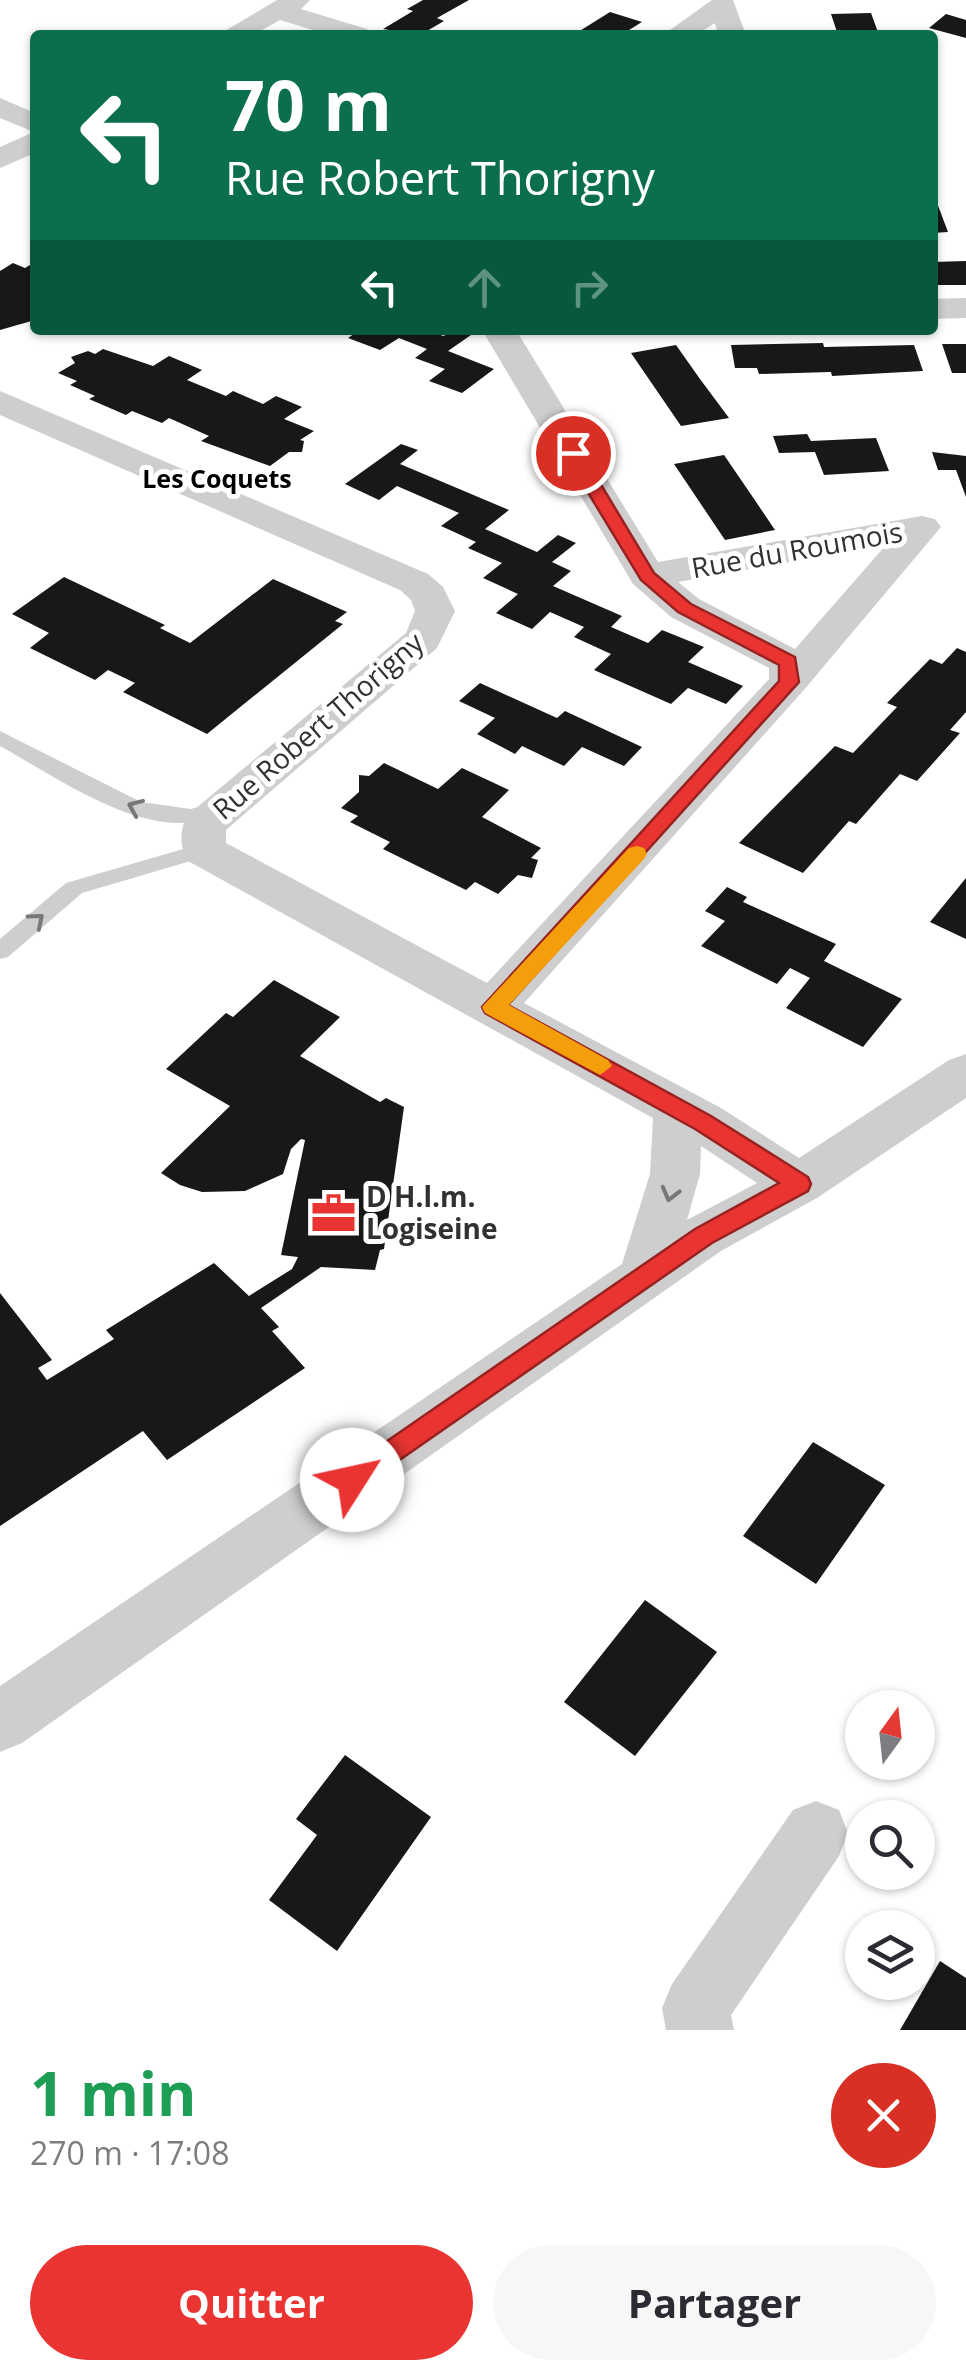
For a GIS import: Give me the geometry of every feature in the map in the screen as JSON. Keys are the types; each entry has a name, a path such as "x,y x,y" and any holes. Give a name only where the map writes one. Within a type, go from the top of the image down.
{"street":[{"path":"247,30 339,0"},
{"path":"685,30 723,5 730,30"},
{"path":"289,16 339,30"},
{"path":"0,106 30,121"},
{"path":"0,159 30,143"},
{"path":"938,309 966,308"},
{"name":"Rue du Roumois","path":"502,335 647,576 684,608 788,662 789,682"},
{"name":"Rue Robert Thorigny","path":"0,402 414,582 429,595 435,611 423,639 204,825 204,850 678,1109 769,1161 799,1184"},
{"name":"Rue du Roumois","path":"493,1007 789,682 922,528 647,576"},
{"path":"0,1722 644,1276 704,1236 799,1184 966,1074"},
{"path":"644,1276 676,1174 678,1109"},
{"path":"700,2030 696,2008 816,1833"}],"lane":[{"path":"0,737 134,808 163,817 188,818 228,803"},
{"path":"0,951 74,888 204,850"}],"building":[{"path":"423,0 469,0 437,18 444,21 429,30 383,29 413,11 407,9"},
{"path":"610,12 642,22 629,30 581,30"},
{"path":"871,13 877,30 836,30 831,14"},
{"path":"946,14 966,20 966,38 938,30 929,28"},
{"path":"938,206 948,232 938,233"},
{"path":"966,261 966,285 938,285 938,262"},
{"path":"13,263 25,268 30,265 30,321 0,330 0,271"},
{"path":"471,335 448,351 494,369 462,393 429,381 445,369 415,358 427,349 399,338 380,350 348,338"},
{"path":"823,343 824,347 914,345 923,371 832,376 831,372 759,374 757,368 735,368 731,345"},
{"path":"942,344 966,344 966,373 952,373"},
{"path":"676,345 729,418 681,426 631,353"},
{"path":"103,349 153,366 169,356 202,370 187,380 226,396 233,391 263,404 276,396 302,407 284,419 314,431 300,440 304,441 302,452 289,452 270,466 201,441 209,436 169,418 162,423 132,411 126,415 89,399 95,396 70,385 77,381 58,373 75,363 71,357"},
{"path":"807,434 811,441 876,438 889,471 824,475 815,452 779,453 773,436"},
{"path":"401,444 418,450 400,464 509,510 485,529 537,552 558,535 576,543 552,562 571,571 553,586 622,616 611,627 648,643 662,630 704,647 688,662 743,686 726,704 688,688 671,704 594,670 611,654 574,637 584,627 550,612 532,629 496,613 518,594 483,578 502,563 468,548 476,542 441,526 459,513 397,486 379,500 345,484"},
{"path":"932,452 966,456 966,497 956,470 938,470"},
{"path":"724,455 775,530 725,540 674,464"},
{"path":"64,577 165,625 160,628 190,643 273,579 347,612 335,621 343,624 207,734 123,692 135,683 108,670 95,680 30,648 49,633 12,614"},
{"path":"957,648 966,652 966,712 950,730 960,733 917,781 900,774 856,824 849,821 803,873 739,843 835,746 853,753 897,707 887,703 930,659 942,664"},
{"path":"480,683 557,718 565,711 642,747 624,766 582,747 564,766 522,746 515,754 477,734 495,718 459,701"},
{"path":"384,763 438,789 462,768 509,790 482,817 541,848 531,858 538,860 532,878 518,875 498,894 475,882 466,890 383,849 390,842 350,822 358,816 341,808 359,792 359,775 369,776"},
{"path":"966,878 966,939 930,922"},
{"path":"727,887 747,897 743,902 836,944 824,961 902,999 863,1047 786,1008 810,978 790,968 777,984 701,946 725,921 705,911"},
{"path":"274,980 340,1017 300,1056 380,1102 386,1098 404,1107 384,1249 380,1250 375,1270 321,1267 261,1308 279,1327 272,1331 305,1368 167,1460 143,1431 0,1526 0,1293 52,1360 38,1368 47,1380 114,1339 106,1330 214,1263 249,1296 292,1269 298,1257 281,1255 305,1140 301,1139 291,1149 283,1174 245,1191 202,1192 161,1173 230,1106 166,1069 226,1013 233,1017"},
{"path":"813,1442 885,1485 816,1584 743,1536"},
{"path":"645,1600 717,1652 635,1756 564,1702"},
{"path":"345,1755 431,1817 337,1951 269,1900 317,1835 296,1819"},
{"path":"940,1961 966,1978 966,2030 900,2030 917,2000 935,2000 935,1970"}],"slow traffic":[{"path":"600,1066 493,1007 637,854"}],"place":[{"name":"D H.l.m. Logiseine","path":"333,1213"}],"district":[{"name":"Les Coquets","path":"217,479"}],"route":[{"path":"352,1480 704,1236 799,1184 769,1161 703,1122 493,1007 616,877 789,682 788,662 684,608 647,576 573,453"}]}
